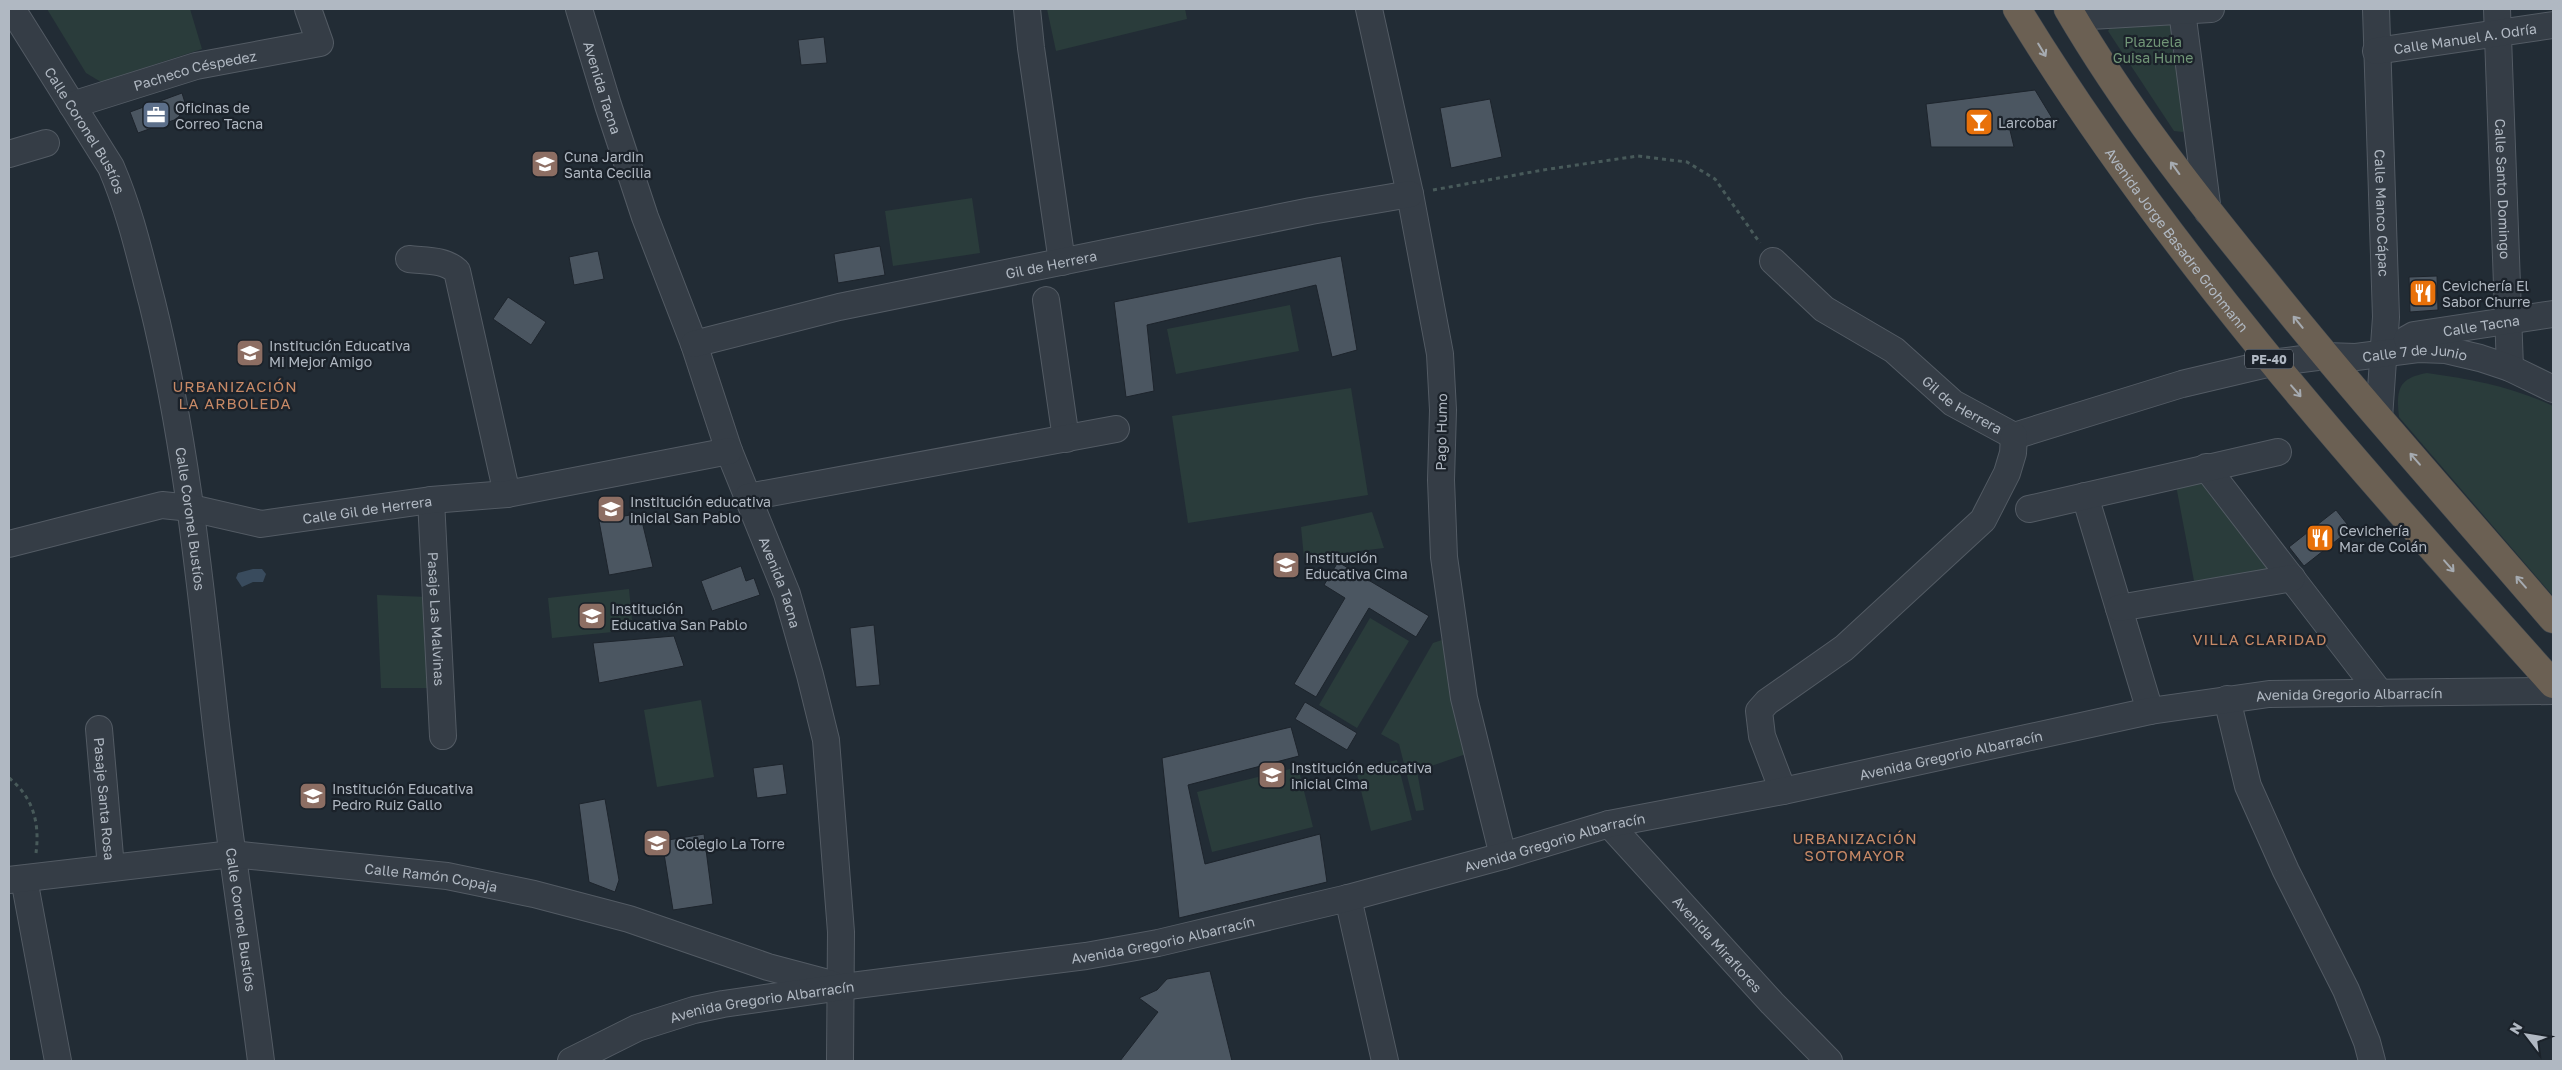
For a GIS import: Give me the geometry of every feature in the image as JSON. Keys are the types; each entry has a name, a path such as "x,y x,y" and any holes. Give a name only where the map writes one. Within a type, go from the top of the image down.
{"highway":[{"name":"Avenida Jorge Basadre Grohmann","path":"2017,9 2050,62 2144,199 2271,363 2553,684"},
{"path":"2070,13 2121,94 2208,212 2325,356 2553,619"}],"street":[{"name":"Calle Coronel Bustíos","path":"12,9 110,167 123,195 135,233 161,339 192,508 232,854 261,1061"},
{"name":"Pacheco Céspedez","path":"72,106 196,66 320,43 308,9"},
{"name":"Avenida Tacna","path":"579,9 645,217 694,344 729,451 787,594 826,740 841,932 840,1061"},
{"path":"1027,9 1062,262"},
{"name":"Pago Humo","path":"1370,9 1410,194 1440,354 1443,410 1441,480 1444,557 1464,698 1503,856"},
{"path":"2070,13 2211,9"},
{"name":"Calle Manco Cápac","path":"2376,9 2386,317 2379,418"},
{"name":"Calle Santo Domingo","path":"2497,9 2510,368"},
{"path":"2182,11 2208,212"},
{"name":"Calle Manuel A. Odría","path":"2376,51 2499,34 2553,24"},
{"path":"9,154 46,143"},
{"name":"Gil de Herrera","path":"694,344 839,307 1310,212 1410,194"},
{"path":"409,259 442,262 451,265 457,270 507,494"},
{"name":"Gil de Herrera","path":"1773,261 1824,309 1894,350 1953,403 2014,436 2182,384 2271,363"},
{"path":"1046,300 1066,439"},
{"name":"Calle Tacna","path":"2385,353 2414,335 2553,314"},
{"name":"Calle 7 de Junio","path":"2271,363 2325,356 2356,357 2418,349 2446,350 2480,358 2510,368 2553,389"},
{"path":"748,497 1116,429"},
{"path":"1783,791 1762,736 1758,711 1767,702 1844,648 1983,520 2007,473 2014,436"},
{"name":"Calle Gil de Herrera","path":"9,544 162,505 192,508 262,524 431,500 507,494 729,451"},
{"path":"2028,509 2278,452"},
{"path":"2206,468 2380,693"},
{"path":"2085,496 2150,711"},
{"name":"Pasaje Las Malvinas","path":"431,500 443,736"},
{"path":"2119,608 2292,578"},
{"name":"Avenida Gregorio Albarracín","path":"570,1061 637,1028 694,1010 842,987 1086,956 1158,943 1348,898 1503,856 1609,824 1783,791 2150,711 2269,694 2553,692"},
{"path":"2227,699 2248,786 2286,871 2346,990 2367,1042 2372,1061"},
{"name":"Pasaje Santa Rosa","path":"99,729 111,868"},
{"name":"Avenida Miraflores","path":"1609,824 1772,1003 1829,1061"},
{"name":"Calle Ramón Copaja","path":"22,879 232,854 447,876 534,894 629,919 768,967 842,987"},
{"path":"22,879 58,1061"},
{"path":"1348,898 1385,1061"}],"path":[{"path":"1410,194 1543,170 1638,156 1687,162 1716,179 1773,261"},
{"path":"9,778 26,797 36,814 38,836 22,879"}],"green space":[{"path":"47,9 190,9 202,49 101,82 86,73"},
{"path":"1047,9 1185,9 1187,19 1056,51"},
{"name":"Plazuela Guisa Hume","path":"2171,20 2190,124 2183,132 2174,131 2108,31 2112,25"},
{"path":"972,198 980,253 893,266 885,211"},
{"path":"1290,305 1299,351 1176,374 1167,329"},
{"path":"2427,373 2492,385 2538,399 2553,406 2553,596 2399,417 2398,399 2401,387 2410,378"},
{"path":"1351,388 1368,495 1188,523 1172,416"},
{"path":"2204,474 2279,568 2194,581 2175,480"},
{"path":"1372,512 1384,548 1304,558 1301,527"},
{"path":"629,589 633,630 552,638 548,598"},
{"path":"377,595 428,597 432,688 381,688"},
{"path":"1370,618 1409,641 1357,728 1319,705"},
{"path":"1442,640 1449,685 1466,754 1417,771 1424,810 1416,811 1399,744 1381,734 1433,643"},
{"path":"701,700 714,777 657,787 644,710"},
{"path":"1397,760 1412,820 1371,831 1356,770"},
{"path":"1298,767 1313,827 1212,852 1197,792"}],"water":[{"path":"262,569 266,574 263,582 253,582 242,587 236,578 238,573"}],"building":[{"path":"824,37 827,63 801,65 798,40"},
{"name":"Larcobar","path":"2035,90 2052,118 2009,126 2014,147 1931,147 1926,104"},
{"name":"Oficinas de Correo Tacna","path":"182,93 186,106 177,119 138,133 130,112"},
{"path":"1490,99 1502,157 1451,168 1440,108"},
{"path":"880,246 885,275 838,283 834,254"},
{"path":"598,251 604,279 574,285 569,257"},
{"path":"1341,256 1357,350 1332,357 1316,285 1147,325 1154,391 1126,397 1114,302"},
{"name":"Cevichería El Sabor Churre","path":"2437,276 2438,310 2410,312 2409,277"},
{"path":"508,297 546,322 531,345 493,319"},
{"name":"Cevichería Mar de Colán","path":"2336,510 2351,529 2304,566 2289,547"},
{"path":"640,513 653,567 609,575 599,521"},
{"path":"1338,562 1429,616 1416,637 1369,608 1316,697 1294,684 1345,598 1324,585"},
{"path":"741,566 746,581 754,578 760,595 712,611 701,581"},
{"path":"874,625 880,685 856,687 850,628"},
{"path":"674,636 684,666 599,683 593,643"},
{"path":"1305,702 1357,733 1347,750 1295,719"},
{"path":"1291,727 1299,756 1188,785 1205,864 1320,834 1327,882 1179,918 1162,758"},
{"path":"783,764 787,794 757,798 753,768"},
{"path":"605,799 619,880 615,892 589,882 579,804"},
{"path":"704,834 713,904 673,910 662,841"},
{"path":"1210,971 1232,1061 1120,1061 1158,1012 1139,998 1157,990 1167,979"}],"place":[{"name":"Oficinas de Correo Tacna","path":"156,115"},
{"name":"Larcobar","path":"1979,122"},
{"name":"Cuna Jardin Santa Cecilia","path":"545,164"},
{"name":"Cevichería El Sabor Churre","path":"2423,293"},
{"name":"Institución Educativa Mi Mejor Amigo","path":"250,353"},
{"name":"Institución educativa inicial San Pablo","path":"611,509"},
{"name":"Cevichería Mar de Colán","path":"2320,538"},
{"name":"Institución Educativa Cima","path":"1286,565"},
{"name":"Institución Educativa San Pablo","path":"592,616"},
{"name":"Institución educativa inicial Cima","path":"1272,775"},
{"name":"Institución Educativa Pedro Ruiz Gallo","path":"313,796"},
{"name":"Colegio La Torre","path":"657,843"}],"district":[{"name":"URBANIZACIÓN LA ARBOLEDA","path":"235,394"},
{"name":"VILLA CLARIDAD","path":"2260,639"},
{"name":"URBANIZACIÓN SOTOMAYOR","path":"1855,846"}]}
